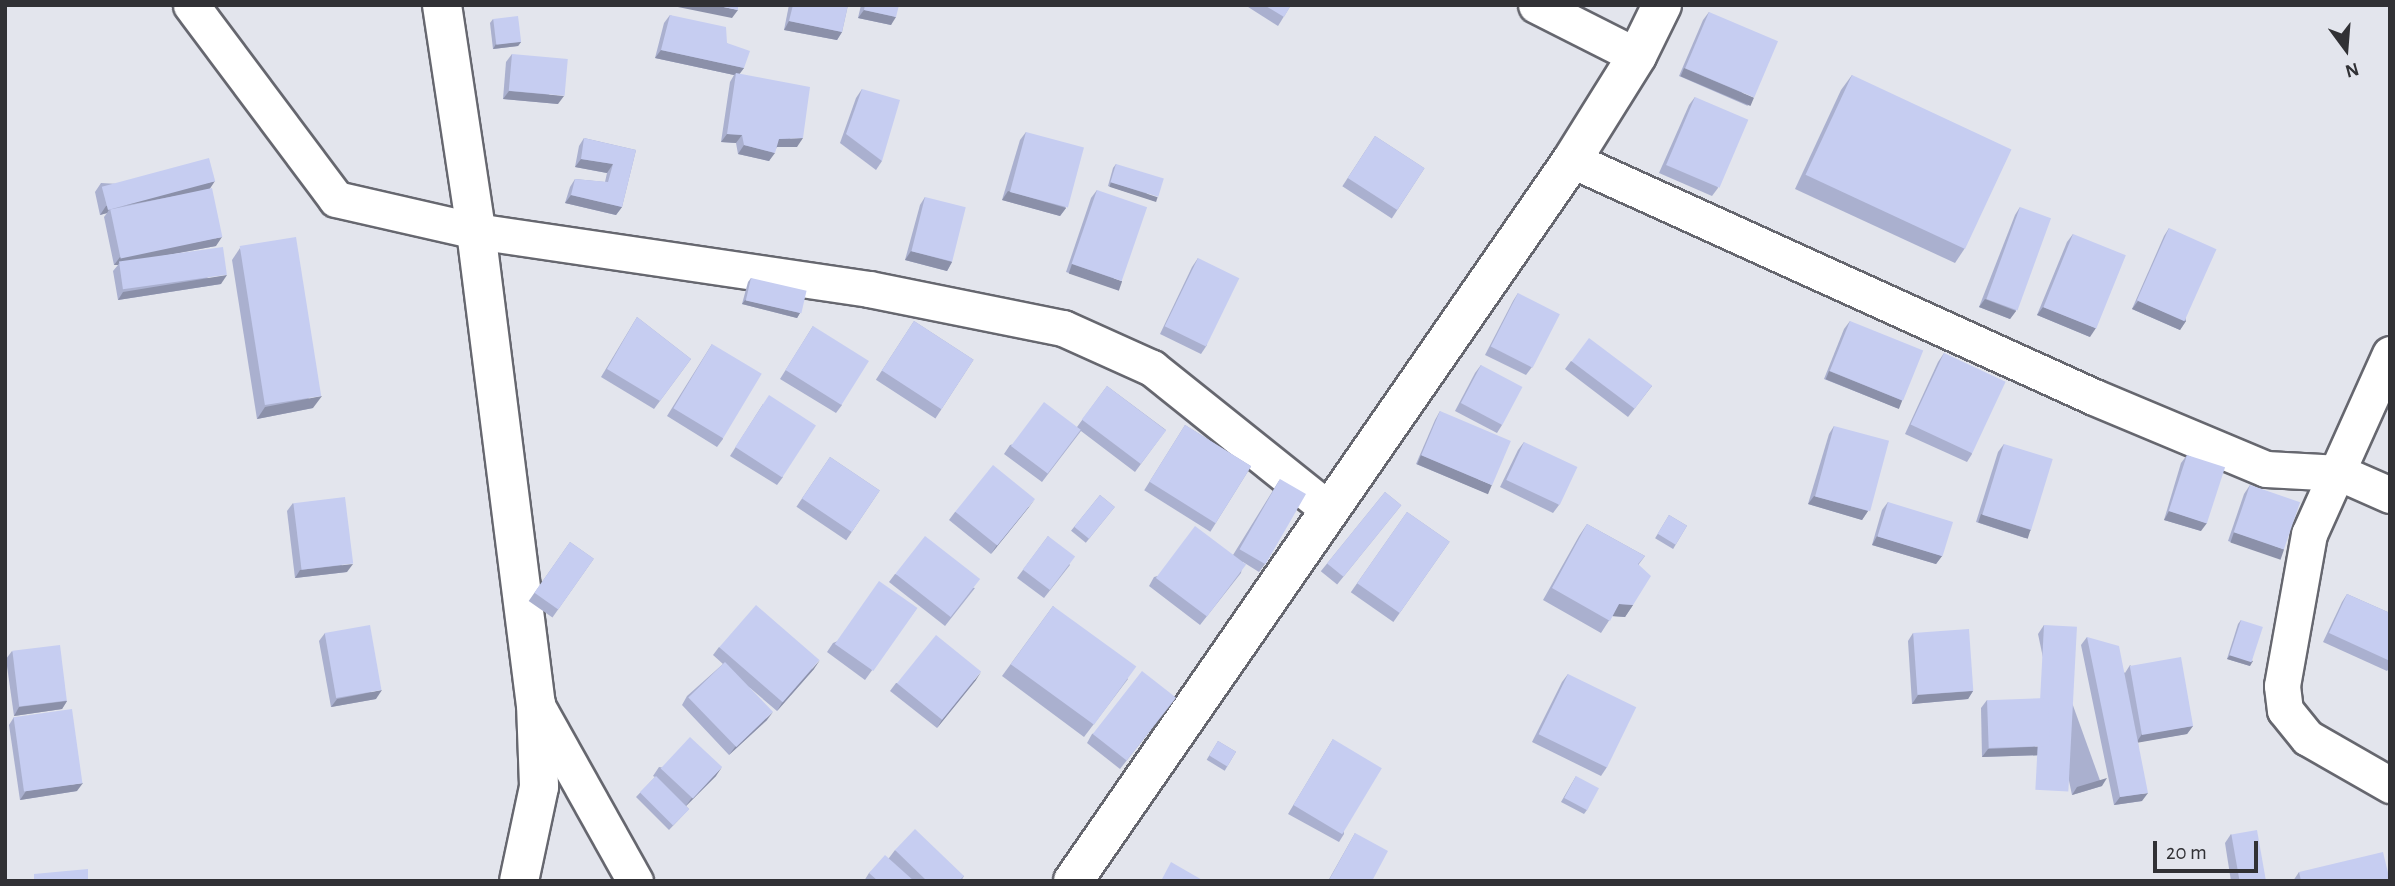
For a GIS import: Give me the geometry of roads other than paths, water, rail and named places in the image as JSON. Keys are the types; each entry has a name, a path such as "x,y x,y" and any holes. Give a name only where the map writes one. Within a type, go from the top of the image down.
{"street":[{"path":"191,5 336,199 476,231 869,289 1063,328 1153,368 1328,508"},
{"path":"442,5 476,231 536,705 538,787 519,881"},
{"path":"1536,5 1637,56"},
{"path":"1073,881 1328,508 1572,160 1637,56 1662,5"},
{"path":"1572,160 2094,397 2266,469 2340,472 2390,495"},
{"path":"2390,354 2340,472 2309,534 2282,686 2285,710 2308,738 2390,785"},
{"path":"536,705 635,881"}]}
